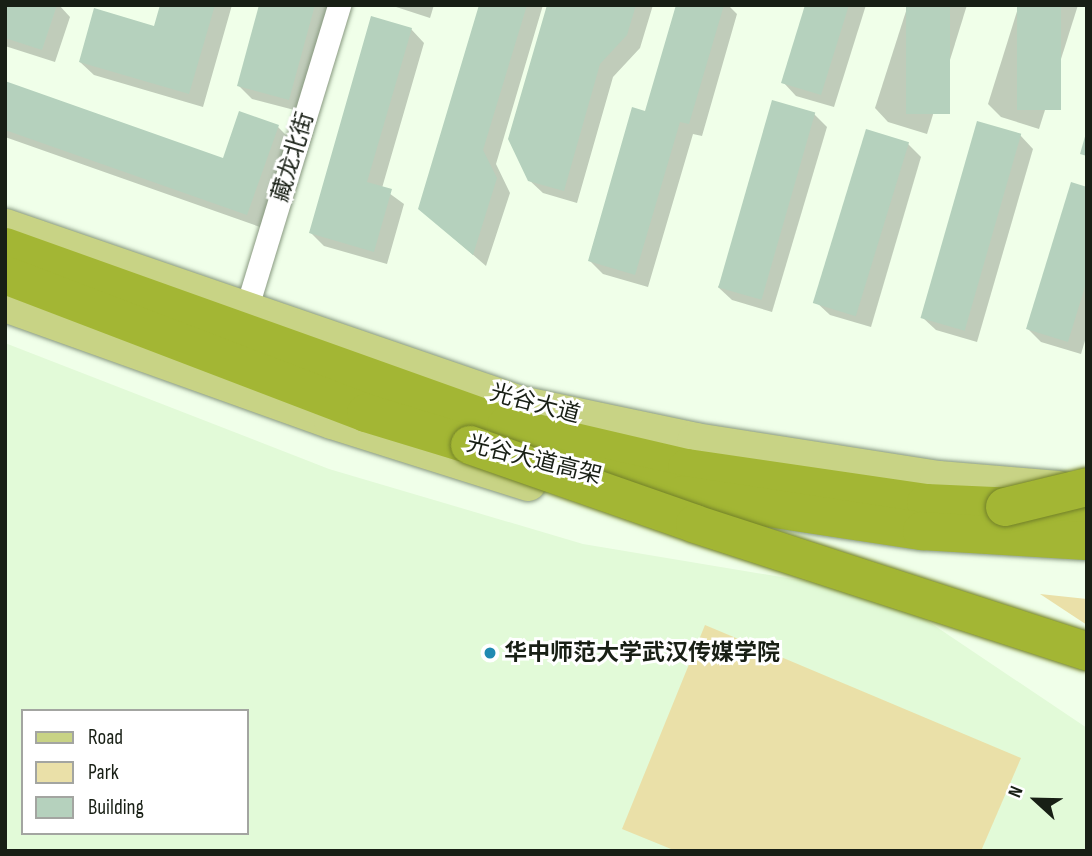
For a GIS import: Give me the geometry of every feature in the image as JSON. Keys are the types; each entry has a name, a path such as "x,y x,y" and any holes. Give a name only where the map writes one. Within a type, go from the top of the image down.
{"highway":[{"name":"光谷大道高架","path":"5,247 506,426 687,468 926,503 1087,510"},
{"name":"光谷大道高架","path":"5,275 366,413 470,445 682,495 922,531 1087,541"},
{"path":"470,445 695,524 1087,651"},
{"path":"1005,507 1087,489"}],"main road":[{"name":"光谷大道","path":"5,227 520,404 695,441 938,479 1087,489"},
{"path":"5,303 508,478 678,511 927,546 1087,560"}],"street":[{"name":"藏龙北街","path":"246,310 339,5"}],"shaded area":[{"name":"华中师范大学武汉传媒学院","path":"5,343 329,469 583,544 889,595 1087,728 1087,851 5,851"}],"green space":[{"path":"1040,594 1087,599 1087,625"},
{"path":"705,625 1021,758 981,851 676,851 622,829"}],"building":[{"path":"5,5 57,5 42,50 5,38"},
{"path":"160,5 215,5 189,94 79,62 94,8 154,26"},
{"path":"259,5 315,5 289,100 237,86"},
{"path":"479,5 527,5 483,150 497,178 473,255 418,209"},
{"path":"547,5 636,5 627,35 600,64 564,191 528,181 508,139"},
{"path":"676,5 724,5 689,124 680,122 635,275 588,261 632,107 645,111"},
{"path":"805,5 849,5 821,95 781,83"},
{"path":"906,5 950,5 950,114 906,114"},
{"path":"1017,5 1061,5 1061,110 1017,110"},
{"path":"371,16 412,28 367,182 392,189 374,252 309,233"},
{"path":"5,81 223,158 239,111 279,125 247,215 5,130"},
{"path":"772,100 815,112 762,300 718,287"},
{"path":"977,121 1021,134 965,331 920,318"},
{"path":"866,129 909,142 856,316 813,303"},
{"path":"1087,133 1087,156 1080,154"},
{"path":"1071,182 1087,187 1087,280 1068,342 1026,329"}],"place":[{"name":"华中师范大学武汉传媒学院","path":"490,653"}]}
